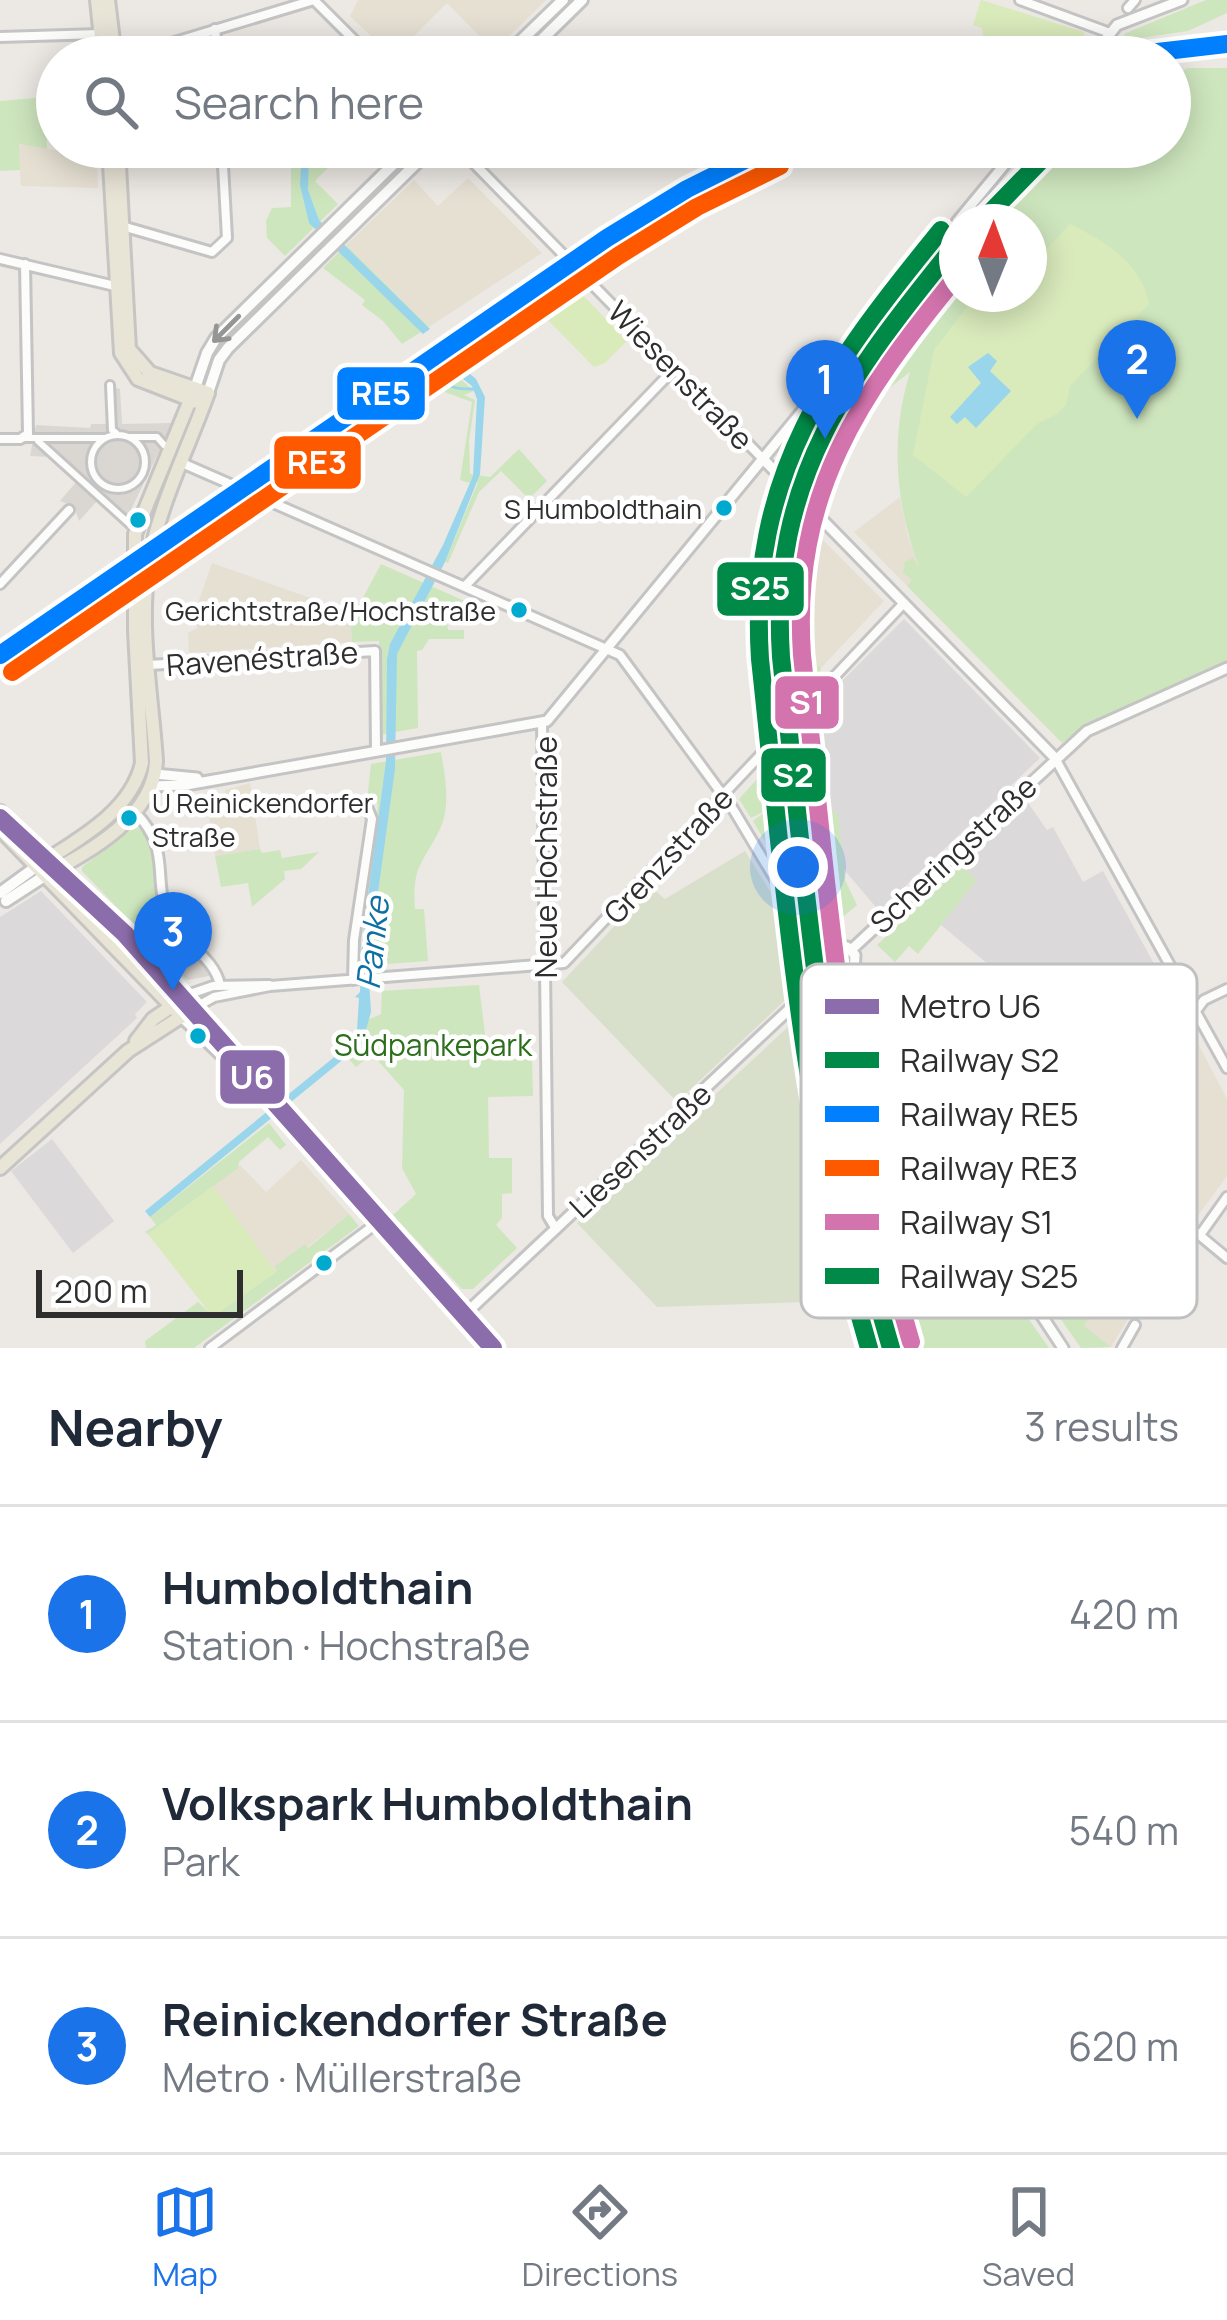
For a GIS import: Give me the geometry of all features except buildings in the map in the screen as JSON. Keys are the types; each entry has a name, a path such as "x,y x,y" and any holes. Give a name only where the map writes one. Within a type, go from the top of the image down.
{"main road":[{"path":"97,0 109,36"},
{"path":"107,36 108,0"},
{"path":"525,36 562,0"},
{"path":"545,36 582,0"},
{"path":"111,168 127,341 136,361 149,373 200,396"},
{"path":"119,168 120,286"},
{"path":"336,232 393,168"},
{"path":"56,862 130,795 140,776 149,563 182,463 200,396 203,364 216,338 407,168"},
{"path":"3,897 135,812 154,780 136,529 166,451 228,348 324,243"},
{"path":"267,289 277,299"},
{"path":"203,364 217,368"},
{"path":"166,451 182,463"},
{"path":"140,776 154,780"},
{"path":"0,812 56,862 192,1001 377,1223 497,1348"},
{"path":"0,829 276,1107"},
{"path":"0,1168 128,1051 192,1001"}],"street":[{"path":"1020,0 1105,36"},
{"path":"1108,36 1117,26 1182,0"},
{"path":"192,36 316,2 351,36"},
{"path":"1134,3 1150,15"},
{"path":"215,29 216,36"},
{"path":"43,36 108,33"},
{"path":"0,38 36,36"},
{"path":"122,226 209,253 226,238 223,168"},
{"name":"Wiesenstraße","path":"478,168 1055,758"},
{"name":"Neue Hochstraße","path":"972,204 1001,168"},
{"name":"Neue Hochstraße","path":"556,1228 548,1216 542,722 607,650 939,244"},
{"path":"0,259 120,286"},
{"path":"24,438 28,428 25,264"},
{"path":"466,585 674,369"},
{"path":"110,385 112,430 120,436"},
{"path":"119,425 120,436"},
{"path":"106,438 93,452 93,471 102,483 117,488 132,484 144,470 143,452 130,437"},
{"path":"0,439 157,437 166,451"},
{"path":"36,438 136,529"},
{"path":"182,463 620,655 724,795 796,914 810,955 808,964"},
{"path":"0,584 69,510"},
{"name":"Grenzstraße","path":"545,966 564,963 576,953 904,603"},
{"name":"Ravenéstraße","path":"143,665 374,651 381,750"},
{"name":"Scheringstraße","path":"851,950 1055,758 1104,722 1227,668"},
{"path":"154,780 201,779 542,722"},
{"path":"1055,758 1170,964"},
{"path":"356,980 354,940 372,819 368,809"},
{"path":"135,812 155,836 169,917 217,972 220,985"},
{"path":"810,955 836,945 851,950 854,964"},
{"path":"192,1001 220,985 270,986 545,966"},
{"path":"192,1001 270,986"},
{"path":"1197,1009 1227,988"},
{"name":"Liesenstraße","path":"464,1315 801,998"},
{"path":"1197,1012 1227,1068"},
{"path":"1200,1235 1227,1197"},
{"path":"210,1348 377,1223"},
{"path":"1197,1232 1227,1258"},
{"path":"1042,1318 1063,1348"},
{"path":"1122,1348 1135,1325"}],"shaded area":[{"path":"358,0 546,0 509,36 479,36 447,3 414,36 371,36 350,16"},
{"path":"18,144 36,147 36,168 97,168 98,188 21,186"},
{"path":"468,178 542,253 429,327 346,245 414,180 438,206"},
{"path":"106,385 120,389 122,424 173,423 124,524 97,501 79,521 74,506 60,501 77,481 50,457 30,456 36,425 90,428 91,424 107,424"},
{"path":"900,497 921,571 907,586 854,532"},
{"path":"818,535 884,601 821,668 810,657 808,618"},
{"path":"212,563 350,612 352,642 189,653 188,633 197,628 196,609"},
{"path":"904,619 1040,758 879,911 821,842 810,713"},
{"path":"250,783 260,849 215,856 207,806 227,803 225,790"},
{"path":"1028,803 1047,830 1053,827 1083,882 1103,871 1154,964 988,964 941,925 976,880 961,866"},
{"path":"41,891 147,1002 135,1014 137,1018 0,1144 0,917"},
{"path":"167,921 214,975 188,980 141,931"},
{"path":"1197,1042 1227,1099 1227,1176 1197,1217"},
{"path":"52,1139 114,1221 73,1253 11,1171"},
{"path":"301,1160 349,1214 276,1272 213,1186 240,1165 266,1192"},
{"path":"1089,1318 1129,1318 1111,1347 1083,1326"}],"green space":[{"path":"981,0 1084,32 1084,36 983,36 982,28 973,25"},
{"path":"1206,0 1227,0 1227,13 1188,31 1123,36"},
{"path":"1191,68 1227,68 1227,661 1092,721 1062,743 907,586 912,580 903,573 905,562 913,558 919,567 898,470 900,421 910,372 883,393 855,427 847,424 876,366 939,287 939,312 983,312 936,351 923,409 927,463 967,496 1047,398 1035,312 1047,312 1047,204 1011,204 1044,168 1191,168"},
{"path":"36,98 36,147 19,144 20,170 0,171 0,101"},
{"path":"291,168 328,168 315,181 338,204 285,256 267,238 266,221 272,208 291,207"},
{"path":"1070,224 1096,238 1139,277 1149,304 1070,386 1066,405 1037,424 966,497 913,455 934,350 963,312 1047,312 1047,249"},
{"path":"346,245 429,327 402,344 362,305 365,300 323,268"},
{"path":"939,262 852,375 798,476 781,459"},
{"path":"571,283 627,341 605,363 594,367 536,308"},
{"path":"441,362 474,391 464,395 475,400 470,474 490,477 519,449 547,481 529,499 501,471 479,492 448,563 478,482 460,480 472,402 414,381"},
{"path":"809,528 818,535 808,598 810,657 821,668 817,682 796,705 794,616"},
{"path":"381,564 467,602 445,607 448,630 464,630 464,639 429,639 417,651 418,728 379,735 379,641 352,642 350,612 357,609"},
{"path":"786,747 796,825 788,827 791,842 799,841 804,908 753,821 767,810 751,818 739,799"},
{"path":"441,752 445,811 415,883 415,909 424,909 428,961 360,966 378,803 367,801 371,764"},
{"path":"831,811 838,813 845,880 857,905 837,922 821,842 834,840"},
{"path":"136,826 149,838 162,914 214,975 186,979 82,871"},
{"path":"260,849 262,853 280,850 282,858 319,852 301,869 284,871 285,879 252,907 248,883 221,887 215,856"},
{"path":"745,851 793,928 799,987 677,1102 562,982 651,887 665,899"},
{"path":"961,866 977,880 918,954 909,946 895,962 877,945"},
{"name":"Südpankepark","path":"479,985 488,1059 532,1059 533,1096 488,1097 489,1158 512,1158 512,1193 502,1194 502,1218 496,1225 517,1248 473,1289 462,1289 393,1215 416,1194 402,1168 404,1090 372,1054 356,1067 347,1057 362,1044 367,1020 381,1014 382,991"},
{"path":"801,1015 801,1302 657,1307 577,1223"},
{"path":"269,1123 286,1145 280,1150 268,1137 238,1168 148,1234 145,1232 156,1225 150,1217"},
{"path":"213,1186 276,1272 213,1317 148,1234"},
{"path":"349,1214 359,1226 194,1348 146,1348 145,1341 198,1302 213,1316"},
{"path":"912,1318 1028,1318 1049,1348 922,1348"},
{"path":"1060,1318 1090,1318 1084,1326 1111,1347 1081,1348"}],"water":[{"path":"301,168 309,168 308,190 319,220 430,329 423,334 309,223"},
{"path":"988,353 997,361 990,371 1011,391 976,428 965,417 957,424 950,417 981,383 968,367"},
{"path":"449,356 476,379 485,397 480,474 445,562 397,654 395,769 368,965 371,1012 362,1044 150,1217 145,1211 349,1045 357,1030 359,998 355,997 360,992 362,941 386,761 390,644 443,545 473,476 477,399 472,386 444,364"}],"waterway":[{"path":"450,366 442,376 446,384 473,389"}],"metro line":[{"name":"U6","path":"0,818 125,934 493,1348"}],"rail line":[{"name":"RE5","path":"1191,48 1227,44"},
{"name":"RE5","path":"0,655 607,238 729,168"},
{"name":"RE3","path":"12,672 618,256 697,207 776,168"},
{"name":"S2","path":"999,204 1034,168"},
{"name":"S25","path":"801,1019 760,659 760,593 768,533 804,426 864,329 939,232"},
{"name":"S2","path":"815,964 781,657 781,594 788,536 824,433 883,338 939,266"},
{"name":"S1","path":"836,964 802,655 801,597 808,545 820,496 862,406 939,299"},
{"name":"S25","path":"861,1318 869,1348"},
{"name":"S2","path":"883,1318 891,1348"},
{"name":"S1","path":"904,1318 911,1342"}],"place":[{"name":"Volkspark Humboldthain","path":"1137,419"},
{"name":"Humboldthain","path":"825,439"},
{"name":"S Humboldthain","path":"724,508"},
{"name":"Gerichtstraße/Hochstraße","path":"519,610"},
{"name":"U Reinickendorfer Straße","path":"129,818"},
{"name":"Reinickendorfer Straße","path":"173,991"}],"water label":[{"name":"Panke","path":"372,943"}]}
